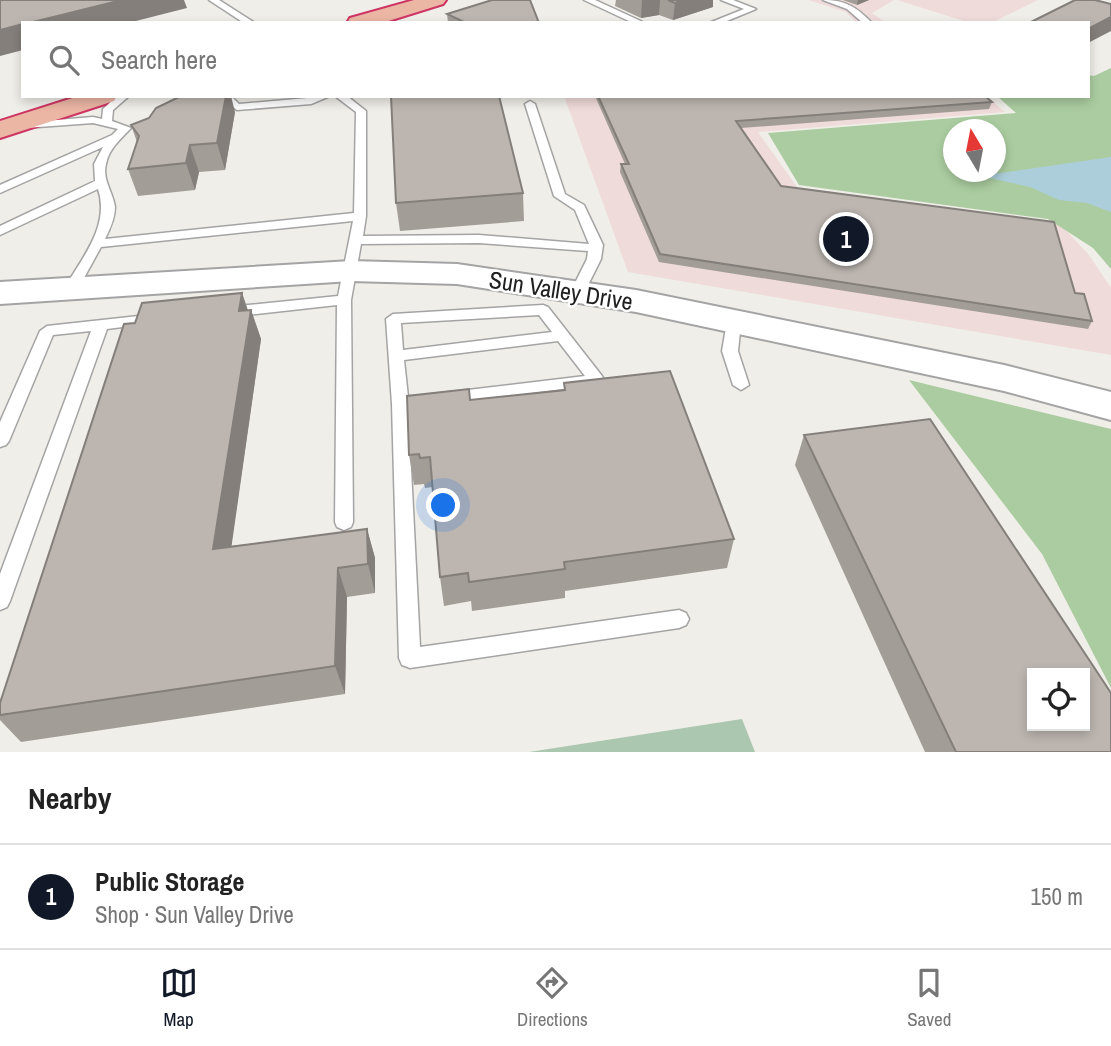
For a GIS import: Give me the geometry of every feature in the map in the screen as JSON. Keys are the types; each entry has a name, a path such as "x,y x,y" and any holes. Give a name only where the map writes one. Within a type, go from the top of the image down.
{"highway":[{"path":"365,21 436,0"},
{"path":"5,129 106,109"}],"street":[{"name":"Sun Valley Drive","path":"0,293 350,270 457,274 558,296 734,322 1004,378 1111,406"}],"lane":[{"path":"212,0 248,21"},
{"path":"588,0 636,21"},
{"path":"719,21 752,9 725,0"},
{"path":"828,0 850,7 866,21"},
{"path":"0,189 113,138 126,128 106,109 122,98"},
{"path":"227,98 236,107 319,98"},
{"path":"343,98 361,111 360,216 350,270 344,522"},
{"path":"530,104 560,196 580,208 595,248 594,259 558,296 393,319 400,404 410,658 679,619"},
{"path":"72,287 108,217 108,195 99,176 102,160 113,138"},
{"path":"0,230 102,183"},
{"path":"96,244 360,216"},
{"path":"209,314 350,270 479,239 595,248"},
{"path":"400,404 596,380 564,335 558,296"},
{"path":"0,441 47,331 168,318"},
{"path":"734,322 730,351 741,385"},
{"path":"0,601 101,325"},
{"path":"396,356 564,335"}],"shaded area":[{"path":"808,0 894,0 872,13 884,21 855,21 846,12"},
{"path":"897,0 1038,0 995,21 964,21"},
{"path":"565,98 988,98 1005,112 758,132 797,187 1060,224 1089,255 1111,288 1111,355 628,272"}],"green space":[{"path":"1111,68 1111,269 1093,248 1048,219 799,185 768,133 1016,113 999,98 1090,98 1090,75"},
{"path":"909,380 1111,429 1111,688 1042,554"},
{"path":"742,719 755,752 529,752"}],"water":[{"path":"1111,157 1111,212 1087,203 1059,200 1030,187 1006,182 1006,172"}],"building":[{"path":"0,0 122,0 37,21 21,21 21,25 0,30"},
{"path":"492,0 530,0 538,21 462,21 447,14"},
{"path":"1075,0 1095,0 1111,4 1111,17 1090,28 1090,21 1033,21"},
{"path":"177,98 226,98 217,143 190,145 186,163 128,169 139,136 131,125 149,118 156,108"},
{"path":"391,98 499,98 523,193 396,203"},
{"path":"599,98 987,98 992,102 736,121 781,186 1054,222 1075,293 1084,294 1092,321 660,254 621,164 629,164"},
{"path":"242,293 239,311 251,310 213,549 367,529 368,564 338,568 335,666 0,715 0,703 124,324 135,323 142,303"},
{"path":"670,371 734,539 564,562 565,569 469,582 468,573 440,577 430,457 409,455 407,396 469,389 470,400 565,390 564,383"},
{"path":"930,419 1111,693 1111,752 956,752 804,435"}],"place":[{"name":"Public Storage","path":"846,239"}]}
